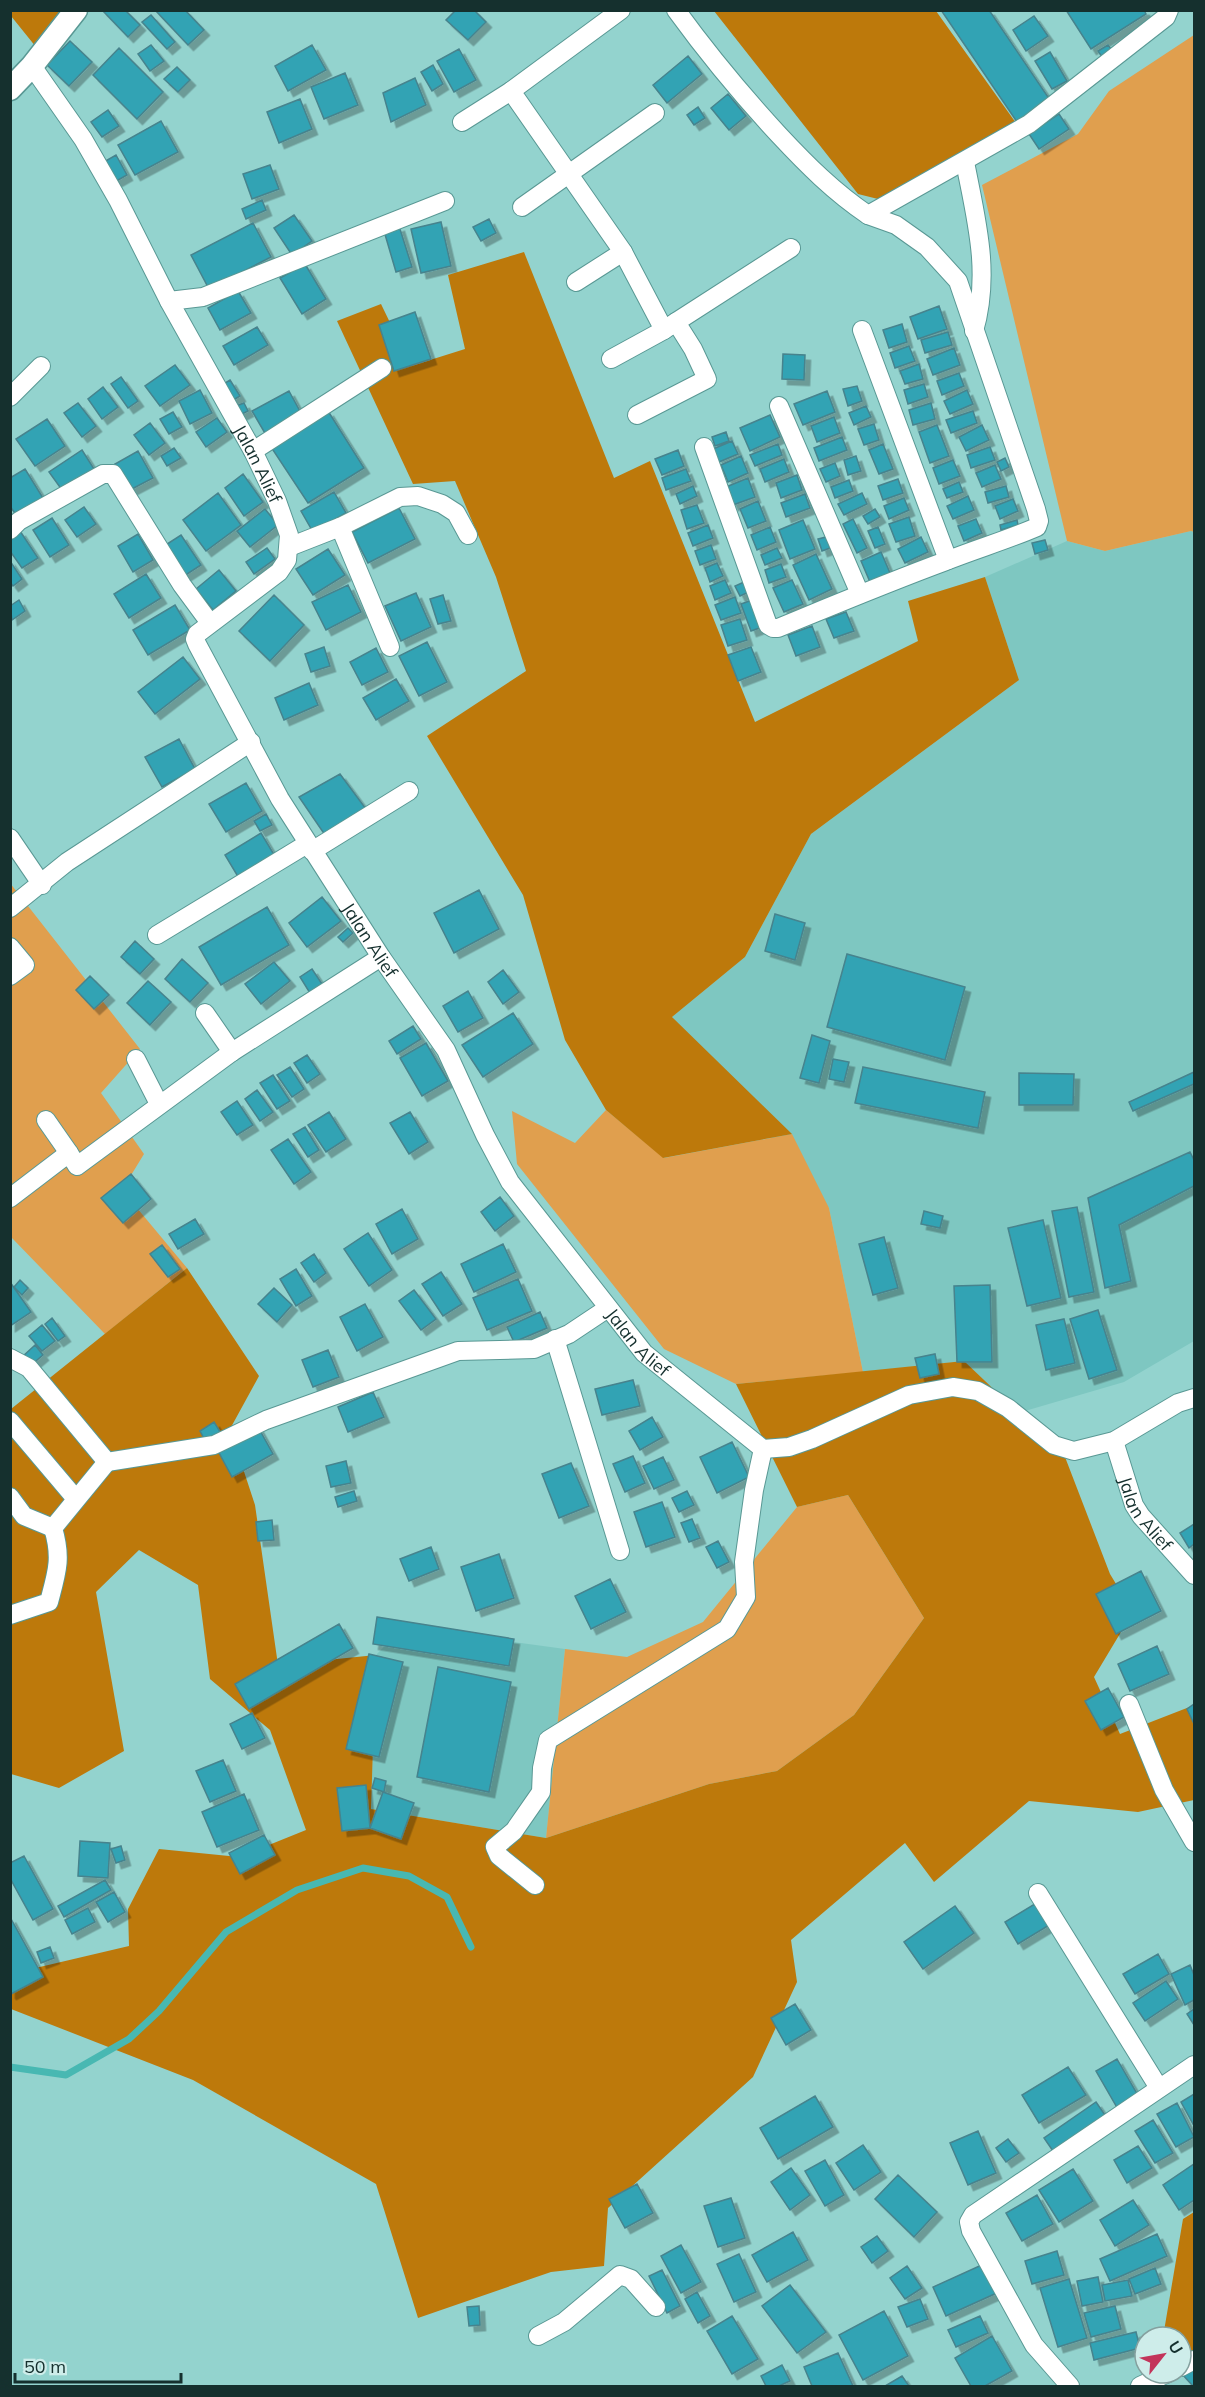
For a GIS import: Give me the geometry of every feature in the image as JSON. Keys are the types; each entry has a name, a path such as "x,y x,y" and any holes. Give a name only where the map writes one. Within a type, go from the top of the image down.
{"street":[{"path":"10,89 33,66 76,10"},
{"path":"462,122 511,91 621,10"},
{"path":"675,10 748,102 815,174 843,199 868,215 896,225 927,247 958,281 1039,521 1037,527 1010,538 773,628 768,625 704,447"},
{"path":"868,215 1029,124 1166,17 1169,10"},
{"name":"Jalan Alief","path":"33,66 83,139 118,200 169,301 253,451 285,519 289,535 287,561 279,572 197,634 195,639 197,644 280,799 310,848 381,957 446,1050 485,1135 510,1182 645,1353 763,1449"},
{"path":"511,91 623,252 670,326 693,349 707,379 637,415"},
{"path":"522,207 655,113"},
{"path":"965,162 982,249 981,308 974,332"},
{"path":"169,301 203,297 445,201"},
{"path":"611,359 670,326 791,249"},
{"path":"576,282 623,252"},
{"path":"862,330 948,560"},
{"path":"10,397 41,366"},
{"path":"253,451 382,368"},
{"path":"779,406 860,594"},
{"path":"10,530 20,521 103,474 113,474 182,585 210,623"},
{"path":"289,547 340,527 400,497 418,496 442,504 456,513 468,535"},
{"path":"340,527 390,647"},
{"path":"10,908 42,885 68,862 251,742"},
{"path":"157,935 409,791"},
{"path":"10,838 42,885"},
{"path":"10,947 25,965 10,976"},
{"path":"46,1120 77,1166 232,1052 381,957"},
{"path":"205,1013 232,1052"},
{"path":"136,1059 159,1104"},
{"path":"10,1198 69,1154"},
{"path":"53,1528 107,1462 214,1445 276,1416 458,1351 534,1349 569,1334 608,1308"},
{"path":"555,1340 620,1551"},
{"path":"10,1358 29,1368 107,1462"},
{"path":"535,1885 499,1856 495,1847 514,1831 541,1792 542,1768 548,1740 727,1629 746,1597 744,1562 754,1490 763,1449 789,1447 812,1439 909,1395 953,1387 978,1391 1008,1408 1054,1445 1074,1450 1114,1441 1178,1403 1194,1398"},
{"path":"10,1420 75,1499"},
{"name":"Jalan Alief","path":"1114,1441 1129,1491 1141,1516 1194,1575"},
{"path":"10,1497 24,1516 53,1528 59,1547 58,1567 50,1602 10,1615"},
{"path":"1129,1704 1164,1790 1194,1842"},
{"path":"1038,1893 1159,2088"},
{"path":"1070,2386 1034,2345 969,2222 973,2215 1194,2065"},
{"path":"538,2336 564,2322 612,2279 620,2276 632,2279 656,2307"}],"shaded area":[{"path":"10,11 60,11 36,47 11,16"},
{"path":"714,11 936,11 1016,123 890,202 858,194"},
{"path":"1194,35 1194,532 1105,551 1067,541 982,185 1078,134 1109,91"},
{"path":"524,252 614,478 650,461 755,722 918,641 908,601 985,577 1019,680 811,834 745,957 672,1017 792,1134 663,1158 606,1110 565,1040 523,895 427,736 526,671 496,577 455,481 413,484 337,321 381,304 411,366 465,349 448,275"},
{"path":"1194,532 1194,1341 1124,1382 1018,1413 964,1361 863,1372 829,1208 672,1017 745,957 811,834 1019,680 985,577 1067,541 1105,551"},
{"path":"10,883 140,1049 101,1093 144,1154 122,1190 187,1268 105,1334 11,1237"},
{"path":"606,1110 664,1158 792,1134 829,1208 863,1372 736,1384 664,1349 517,1164 512,1111 575,1143"},
{"path":"187,1268 259,1376 230,1429 255,1505 278,1665 376,1655 371,1809 546,1838 709,1784 777,1771 854,1715 924,1618 848,1495 797,1507 736,1384 964,1361 1065,1457 1110,1574 1133,1612 1094,1677 1120,1734 1192,1706 1194,1711 1194,1800 1138,1812 1029,1801 934,1882 905,1843 791,1940 797,1982 753,2077 608,2208 604,2266 551,2272 418,2318 376,2184 193,2080 11,2009 10,1974 129,1946 128,1909 159,1849 239,1857 306,1830 270,1730 210,1679 198,1585 139,1550 96,1592 124,1751 59,1788 11,1774 11,1409"},
{"path":"848,1495 924,1618 854,1715 777,1771 709,1784 546,1838 565,1649 627,1657 703,1622 797,1507"},
{"path":"403,1627 565,1649 546,1838 371,1809 376,1655"},
{"path":"1194,2212 1193,2358 1193,2325 1165,2325 1183,2219"}],"building":[{"path":"102,10 125,10 140,25 128,37"},
{"path":"155,10 185,10 204,30 188,45"},
{"path":"456,10 474,10 486,22 468,40 446,20"},
{"path":"941,10 989,10 1050,100 1017,122"},
{"path":"1066,10 1144,10 1146,14 1091,49"},
{"path":"151,15 175,42 167,49 142,22"},
{"path":"1034,16 1048,36 1026,51 1013,30"},
{"path":"70,41 92,62 69,86 47,65"},
{"path":"151,45 164,61 150,71 138,54"},
{"path":"312,45 326,70 288,91 275,66"},
{"path":"1108,45 1114,53 1104,60 1098,51"},
{"path":"119,48 163,92 137,119 93,75"},
{"path":"459,49 476,80 454,92 437,61"},
{"path":"1050,52 1067,81 1052,89 1035,61"},
{"path":"688,56 702,74 667,103 653,85"},
{"path":"433,65 443,84 432,91 421,72"},
{"path":"177,67 190,80 178,92 164,79"},
{"path":"345,73 358,105 324,119 311,87"},
{"path":"415,78 426,105 391,122 383,93"},
{"path":"728,94 746,116 729,130 711,108"},
{"path":"300,99 312,129 279,143 267,112"},
{"path":"698,107 705,118 694,125 687,115"},
{"path":"108,110 119,126 102,137 91,122"},
{"path":"1059,114 1069,129 1039,149 1029,134"},
{"path":"161,121 178,152 135,175 118,145"},
{"path":"116,155 127,175 113,183 102,163"},
{"path":"270,165 279,189 252,199 243,174"},
{"path":"262,200 266,210 246,219 242,209"},
{"path":"294,215 312,241 292,255 274,228"},
{"path":"489,219 496,233 481,241 473,227"},
{"path":"441,222 451,266 421,273 411,229"},
{"path":"253,223 271,257 209,289 191,255"},
{"path":"399,226 412,267 396,272 384,231"},
{"path":"305,264 326,299 302,314 280,278"},
{"path":"238,291 251,313 220,330 208,308"},
{"path":"939,306 947,329 918,339 910,317"},
{"path":"415,312 431,359 394,371 379,325"},
{"path":"902,324 907,342 889,348 883,330"},
{"path":"257,327 268,345 234,365 223,346"},
{"path":"948,332 952,345 925,353 921,340"},
{"path":"909,346 915,361 895,368 890,353"},
{"path":"954,348 960,365 933,375 927,359"},
{"path":"783,354 805,355 804,380 782,379"},
{"path":"919,364 923,379 905,384 900,371"},
{"path":"175,365 190,385 160,406 145,386"},
{"path":"959,373 964,386 942,395 937,381"},
{"path":"121,377 138,401 128,408 111,384"},
{"path":"230,380 240,396 227,404 217,388"},
{"path":"924,384 928,397 908,404 904,390"},
{"path":"857,386 862,401 848,406 843,389"},
{"path":"103,387 118,407 102,419 88,399"},
{"path":"200,390 212,413 190,424 179,401"},
{"path":"967,390 973,404 950,414 944,401"},
{"path":"289,391 302,415 266,435 252,411"},
{"path":"827,391 835,412 803,425 794,404"},
{"path":"78,403 96,426 82,437 64,413"},
{"path":"244,403 248,411 240,415 236,406"},
{"path":"931,403 935,419 913,425 909,410"},
{"path":"866,406 871,417 854,425 849,413"},
{"path":"328,411 364,468 308,503 271,447"},
{"path":"973,411 977,423 951,433 946,420"},
{"path":"173,412 182,427 169,434 160,419"},
{"path":"770,415 780,437 750,451 740,428"},
{"path":"834,417 840,433 817,442 811,426"},
{"path":"217,418 227,432 206,447 196,432"},
{"path":"47,419 65,446 35,466 16,439"},
{"path":"150,423 165,443 149,455 134,435"},
{"path":"874,424 879,440 864,445 858,429"},
{"path":"937,425 949,456 930,463 919,432"},
{"path":"982,425 989,440 966,451 959,437"},
{"path":"726,432 729,441 715,446 712,437"},
{"path":"842,437 847,450 819,461 814,448"},
{"path":"732,441 738,454 719,462 713,449"},
{"path":"778,444 782,455 755,466 750,455"},
{"path":"883,444 893,469 879,474 869,450"},
{"path":"990,447 995,460 971,468 967,455"},
{"path":"174,448 181,458 167,466 161,456"},
{"path":"82,450 94,469 62,490 49,472"},
{"path":"678,450 684,466 662,475 655,459"},
{"path":"138,451 153,478 130,490 115,464"},
{"path":"741,456 748,473 728,482 721,465"},
{"path":"856,456 861,471 848,475 844,460"},
{"path":"1005,458 1009,467 1001,471 997,462"},
{"path":"784,459 789,472 765,482 760,469"},
{"path":"953,460 960,476 939,484 933,468"},
{"path":"835,463 840,476 826,482 820,469"},
{"path":"995,465 1001,479 982,487 976,473"},
{"path":"25,469 43,498 16,515 10,506 10,478"},
{"path":"686,469 691,481 666,490 662,478"},
{"path":"243,474 263,502 244,516 225,488"},
{"path":"797,475 802,490 781,498 776,483"},
{"path":"748,478 755,497 733,505 726,487"},
{"path":"898,479 903,493 883,500 878,486"},
{"path":"849,480 853,491 835,498 831,487"},
{"path":"959,482 963,492 947,498 943,489"},
{"path":"693,486 697,496 680,504 676,494"},
{"path":"1006,486 1009,497 988,503 985,492"},
{"path":"334,492 346,513 313,532 301,511"},
{"path":"218,493 241,525 206,551 183,520"},
{"path":"862,493 867,504 844,515 838,504"},
{"path":"805,494 810,508 786,517 781,503"},
{"path":"968,496 974,510 953,519 947,506"},
{"path":"904,498 909,510 889,519 884,506"},
{"path":"1013,499 1018,511 1000,519 995,506"},
{"path":"758,501 766,521 748,528 740,509"},
{"path":"697,505 704,523 687,529 681,510"},
{"path":"84,507 96,524 77,537 65,520"},
{"path":"399,508 415,539 368,563 352,532"},
{"path":"265,509 278,525 250,547 237,531"},
{"path":"875,509 880,517 868,524 863,516"},
{"path":"909,517 915,536 896,542 889,524"},
{"path":"52,518 69,545 50,557 33,530"},
{"path":"853,519 867,548 857,553 843,524"},
{"path":"976,519 982,533 964,541 958,526"},
{"path":"803,520 815,549 790,559 779,530"},
{"path":"1017,520 1018,525 1001,530 1000,525"},
{"path":"708,525 713,538 693,546 688,533"},
{"path":"770,527 776,542 757,550 751,535"},
{"path":"878,527 885,544 875,548 868,531"},
{"path":"20,531 38,558 22,568 10,551 10,536"},
{"path":"138,534 153,560 133,572 118,546"},
{"path":"181,535 201,565 181,578 161,548"},
{"path":"826,537 830,548 822,551 818,539"},
{"path":"921,537 928,552 905,563 898,549"},
{"path":"1045,540 1048,550 1035,554 1032,543"},
{"path":"711,545 716,559 700,565 695,551"},
{"path":"267,548 275,559 254,574 246,562"},
{"path":"777,548 782,558 765,565 761,555"},
{"path":"328,549 345,575 313,595 296,569"},
{"path":"881,552 890,573 870,582 861,561"},
{"path":"816,554 832,589 809,600 793,565"},
{"path":"10,561 22,579 13,586 10,582"},
{"path":"717,563 723,576 710,582 705,568"},
{"path":"781,564 786,577 769,583 765,570"},
{"path":"219,570 236,591 213,610 196,589"},
{"path":"146,574 161,598 129,618 114,594"},
{"path":"725,580 731,593 715,600 710,586"},
{"path":"792,580 803,604 784,612 773,588"},
{"path":"744,582 749,592 740,596 735,586"},
{"path":"348,585 361,612 326,630 312,602"},
{"path":"416,593 431,627 401,641 385,606"},
{"path":"274,595 304,625 270,661 239,631"},
{"path":"443,595 451,621 438,624 430,599"},
{"path":"735,597 741,613 721,620 715,605"},
{"path":"755,599 765,626 751,631 741,604"},
{"path":"19,600 25,611 12,620 10,606"},
{"path":"175,605 190,630 148,655 133,630"},
{"path":"846,612 854,631 834,638 826,619"},
{"path":"740,619 747,640 728,646 721,625"},
{"path":"812,626 820,647 796,656 788,635"},
{"path":"427,642 447,682 419,696 399,656"},
{"path":"324,647 330,666 311,672 305,654"},
{"path":"751,647 761,672 738,681 728,655"},
{"path":"376,648 388,672 362,685 350,662"},
{"path":"183,657 200,679 155,714 138,692"},
{"path":"396,679 409,701 376,720 363,698"},
{"path":"309,683 318,705 284,720 275,698"},
{"path":"179,739 195,769 162,787 145,757"},
{"path":"340,774 366,809 325,835 299,797"},
{"path":"246,783 262,811 226,832 209,804"},
{"path":"266,814 272,825 260,831 254,821"},
{"path":"261,833 276,858 240,880 225,855"},
{"path":"479,890 499,929 454,953 434,913"},
{"path":"322,897 341,921 307,947 289,923"},
{"path":"267,907 289,945 221,985 199,947"},
{"path":"775,914 805,923 795,960 765,951"},
{"path":"348,928 353,933 343,942 338,937"},
{"path":"135,941 154,959 140,974 121,957"},
{"path":"847,954 965,987 945,1060 827,1027"},
{"path":"182,959 208,983 190,1002 165,979"},
{"path":"274,962 290,981 261,1004 245,984"},
{"path":"312,969 326,990 313,998 300,977"},
{"path":"503,970 519,992 503,1004 488,982"},
{"path":"90,976 109,995 94,1009 76,990"},
{"path":"148,981 171,1002 150,1025 127,1003"},
{"path":"468,991 483,1018 458,1032 443,1006"},
{"path":"513,1013 533,1044 483,1077 462,1045"},
{"path":"413,1026 421,1039 397,1054 389,1041"},
{"path":"812,1035 830,1041 819,1083 800,1078"},
{"path":"426,1043 448,1081 422,1096 400,1058"},
{"path":"307,1055 320,1074 307,1083 294,1063"},
{"path":"833,1059 849,1062 844,1082 829,1079"},
{"path":"290,1067 304,1089 292,1097 277,1075"},
{"path":"863,1067 985,1092 978,1128 855,1103"},
{"path":"1194,1072 1194,1084 1133,1111 1129,1102"},
{"path":"1019,1073 1074,1074 1073,1105 1019,1105"},
{"path":"273,1075 290,1101 277,1109 260,1083"},
{"path":"257,1090 273,1112 260,1121 245,1099"},
{"path":"237,1101 253,1125 237,1135 221,1112"},
{"path":"329,1112 346,1139 326,1152 308,1125"},
{"path":"410,1112 428,1142 409,1154 390,1123"},
{"path":"305,1127 319,1150 308,1157 293,1134"},
{"path":"288,1139 311,1172 294,1184 271,1150"},
{"path":"1190,1152 1194,1160 1194,1186 1119,1225 1131,1281 1105,1288 1088,1198"},
{"path":"131,1174 151,1199 123,1223 101,1198"},
{"path":"500,1197 514,1216 495,1231 481,1212"},
{"path":"1077,1207 1094,1292 1069,1297 1052,1211"},
{"path":"402,1209 418,1239 392,1254 376,1224"},
{"path":"924,1211 943,1216 940,1228 921,1224"},
{"path":"195,1219 204,1234 178,1249 169,1234"},
{"path":"1043,1220 1061,1298 1027,1306 1008,1228"},
{"path":"368,1233 392,1270 369,1286 344,1249"},
{"path":"884,1237 898,1288 873,1295 859,1244"},
{"path":"503,1244 516,1272 474,1292 461,1264"},
{"path":"162,1245 180,1269 168,1277 150,1254"},
{"path":"314,1254 326,1273 314,1282 301,1263"},
{"path":"296,1269 312,1296 296,1306 280,1279"},
{"path":"441,1272 462,1304 443,1316 422,1284"},
{"path":"518,1279 532,1311 487,1330 473,1298"},
{"path":"20,1280 28,1288 22,1295 14,1287"},
{"path":"10,1282 31,1312 10,1326"},
{"path":"990,1285 992,1362 957,1362 954,1286"},
{"path":"274,1288 292,1305 277,1322 258,1304"},
{"path":"414,1290 436,1319 421,1330 399,1301"},
{"path":"365,1304 383,1337 357,1351 340,1317"},
{"path":"1098,1310 1117,1370 1089,1379 1070,1319"},
{"path":"540,1312 547,1328 514,1342 507,1327"},
{"path":"52,1318 65,1336 58,1341 45,1324"},
{"path":"1064,1319 1075,1363 1046,1370 1036,1325"},
{"path":"42,1325 55,1341 42,1351 29,1336"},
{"path":"35,1345 43,1355 30,1366 22,1357"},
{"path":"328,1350 339,1377 313,1387 302,1360"},
{"path":"935,1354 939,1374 920,1378 915,1358"},
{"path":"633,1380 640,1406 602,1415 595,1389"},
{"path":"373,1392 384,1417 348,1432 338,1407"},
{"path":"652,1417 663,1437 640,1450 629,1431"},
{"path":"214,1422 222,1435 207,1444 200,1431"},
{"path":"258,1427 273,1454 232,1477 217,1449"},
{"path":"732,1442 749,1477 717,1493 700,1457"},
{"path":"633,1456 645,1483 625,1492 613,1464"},
{"path":"663,1457 674,1480 654,1489 643,1466"},
{"path":"346,1461 351,1483 331,1487 326,1466"},
{"path":"571,1463 589,1506 559,1518 542,1474"},
{"path":"354,1491 357,1501 338,1507 335,1497"},
{"path":"687,1491 694,1505 679,1512 672,1498"},
{"path":"662,1502 675,1537 646,1547 634,1512"},
{"path":"692,1519 700,1538 689,1542 681,1523"},
{"path":"272,1520 274,1540 258,1541 256,1522"},
{"path":"1194,1524 1194,1544 1189,1548 1180,1533"},
{"path":"718,1541 729,1562 717,1568 706,1547"},
{"path":"431,1547 439,1569 409,1581 400,1559"},
{"path":"499,1554 514,1598 476,1611 461,1567"},
{"path":"1141,1571 1161,1611 1116,1634 1096,1594"},
{"path":"610,1579 626,1612 591,1629 575,1596"},
{"path":"377,1617 514,1639 509,1666 373,1644"},
{"path":"339,1624 353,1648 249,1709 235,1684"},
{"path":"1157,1646 1169,1674 1130,1691 1118,1664"},
{"path":"369,1654 403,1662 379,1757 346,1749"},
{"path":"438,1667 511,1682 489,1792 417,1777"},
{"path":"1108,1688 1124,1717 1101,1730 1085,1701"},
{"path":"1194,1704 1194,1724 1187,1709"},
{"path":"252,1713 265,1738 242,1749 230,1724"},
{"path":"223,1760 236,1791 210,1802 196,1771"},
{"path":"375,1778 386,1781 384,1792 372,1788"},
{"path":"366,1785 370,1828 342,1831 337,1788"},
{"path":"383,1792 414,1803 401,1839 370,1828"},
{"path":"244,1794 259,1830 217,1847 202,1812"},
{"path":"264,1835 275,1855 240,1874 229,1853"},
{"path":"80,1841 110,1843 108,1878 78,1876"},
{"path":"121,1846 125,1860 116,1863 111,1849"},
{"path":"24,1856 53,1909 33,1920 10,1878 10,1863"},
{"path":"105,1880 111,1890 64,1917 58,1906"},
{"path":"114,1892 125,1912 108,1922 96,1902"},
{"path":"1038,1902 1051,1924 1018,1944 1005,1922"},
{"path":"955,1906 974,1933 923,1969 904,1942"},
{"path":"88,1908 95,1922 72,1934 65,1920"},
{"path":"10,1917 43,1977 11,1994 10,1993"},
{"path":"50,1947 54,1958 41,1963 37,1952"},
{"path":"1158,1954 1169,1974 1135,1994 1123,1974"},
{"path":"1190,1965 1194,1975 1194,2000 1185,2005 1171,1974"},
{"path":"1166,1981 1178,1999 1145,2021 1133,2003"},
{"path":"795,2004 811,2030 786,2045 771,2018"},
{"path":"1194,2009 1194,2025 1187,2014"},
{"path":"1117,2059 1140,2099 1119,2111 1096,2071"},
{"path":"1068,2067 1086,2095 1039,2123 1022,2095"},
{"path":"1194,2094 1194,2123 1193,2124 1181,2102"},
{"path":"815,2096 833,2127 778,2159 760,2128"},
{"path":"1096,2102 1107,2118 1055,2154 1044,2138"},
{"path":"1177,2103 1194,2137 1176,2147 1157,2114"},
{"path":"1153,2120 1173,2153 1155,2163 1135,2131"},
{"path":"978,2131 996,2173 968,2185 950,2143"},
{"path":"1008,2139 1019,2153 1006,2162 996,2148"},
{"path":"863,2145 881,2172 854,2190 836,2163"},
{"path":"1138,2146 1152,2168 1127,2183 1114,2160"},
{"path":"825,2160 844,2195 825,2206 805,2171"},
{"path":"1194,2164 1194,2200 1179,2210 1163,2185"},
{"path":"791,2168 810,2195 790,2210 771,2182"},
{"path":"1073,2169 1093,2201 1059,2222 1039,2190"},
{"path":"898,2175 937,2212 914,2237 875,2199"},
{"path":"637,2184 653,2213 625,2228 609,2199"},
{"path":"1037,2195 1053,2224 1022,2241 1006,2213"},
{"path":"731,2198 745,2238 718,2247 704,2206"},
{"path":"1133,2200 1149,2225 1115,2246 1100,2220"},
{"path":"793,2232 808,2260 767,2282 752,2255"},
{"path":"1157,2234 1167,2256 1110,2281 1100,2259"},
{"path":"877,2236 888,2251 872,2263 861,2247"},
{"path":"681,2245 701,2282 681,2293 661,2256"},
{"path":"1057,2251 1064,2275 1032,2284 1025,2261"},
{"path":"739,2254 756,2292 734,2302 717,2264"},
{"path":"986,2263 999,2292 946,2316 933,2287"},
{"path":"907,2266 922,2288 905,2299 890,2278"},
{"path":"1155,2268 1161,2284 1135,2294 1129,2279"},
{"path":"662,2270 680,2306 667,2313 649,2276"},
{"path":"1098,2277 1103,2302 1082,2306 1077,2281"},
{"path":"1069,2279 1087,2338 1058,2347 1040,2288"},
{"path":"1128,2280 1132,2296 1105,2301 1102,2285"},
{"path":"790,2285 826,2332 797,2353 762,2306"},
{"path":"697,2292 710,2316 698,2323 685,2299"},
{"path":"920,2299 928,2319 907,2327 898,2307"},
{"path":"479,2306 480,2325 469,2326 467,2307"},
{"path":"1115,2306 1121,2329 1091,2337 1084,2313"},
{"path":"884,2311 908,2356 863,2380 839,2335"},
{"path":"732,2316 758,2359 732,2374 707,2331"},
{"path":"980,2316 988,2333 956,2347 948,2330"},
{"path":"1133,2333 1133,2350 1094,2360 1090,2343"},
{"path":"992,2336 1012,2371 985,2386 971,2386 955,2358"},
{"path":"838,2353 853,2386 812,2386 804,2367"},
{"path":"782,2365 790,2381 779,2386 766,2386 761,2376"},
{"path":"902,2376 909,2386 885,2386"}],"waterway":[{"path":"10,2067 66,2075 129,2039 159,2011 226,1932 297,1890 363,1868 409,1876 447,1897 471,1947"}]}
